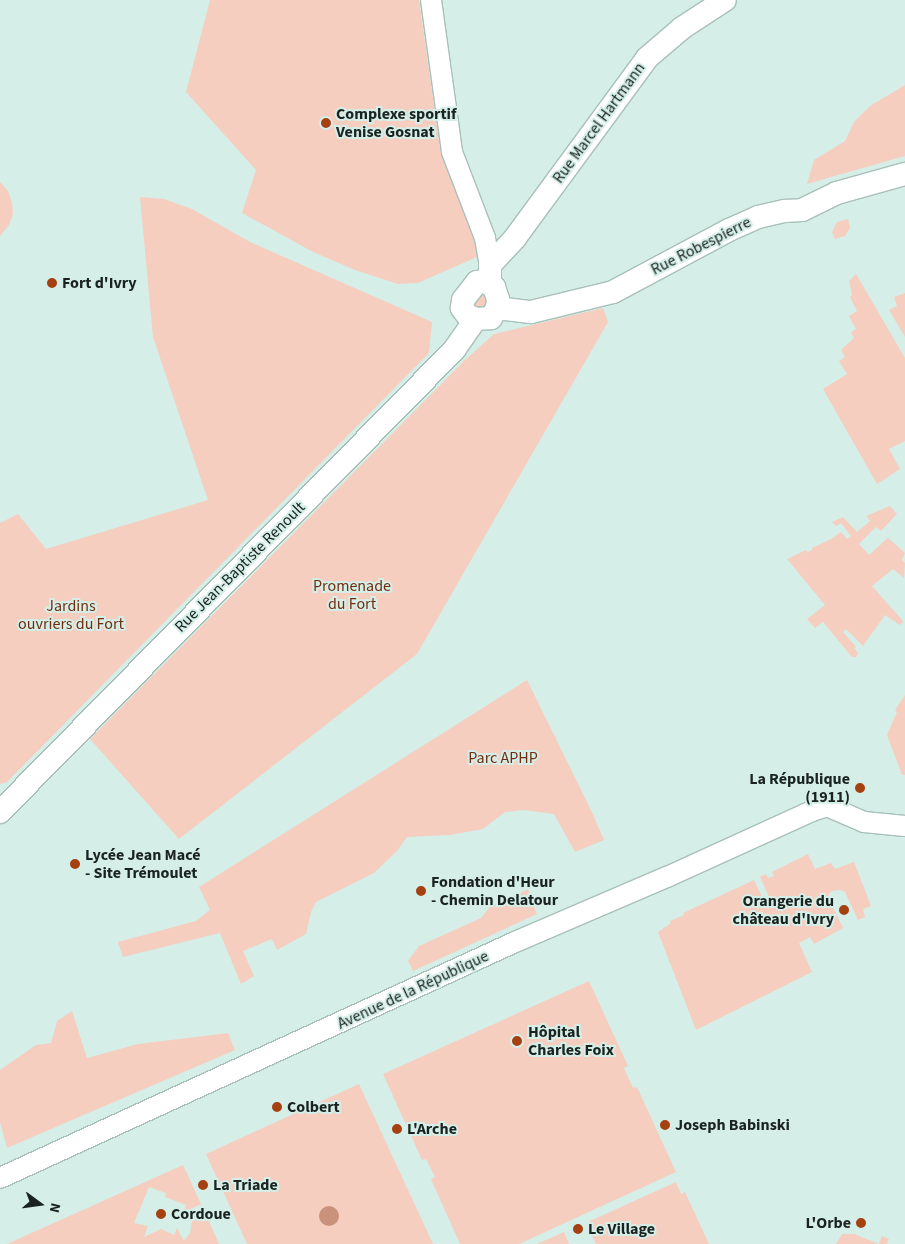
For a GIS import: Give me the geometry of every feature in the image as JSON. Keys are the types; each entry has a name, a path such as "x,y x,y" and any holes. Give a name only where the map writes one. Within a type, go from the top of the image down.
{"main road":[{"name":"Rue Marcel Hartmann","path":"490,274 647,58 682,28 725,0"},
{"name":"Rue Robespierre","path":"497,308 531,312 612,292 729,230 758,217 785,211 802,210 836,193 905,174"},
{"path":"490,274 496,292 497,308 491,318 476,319 467,315 462,308 463,300 477,282 490,274"},
{"name":"Rue Jean-Baptiste Renoult","path":"0,812 454,350 476,319"}],"street":[{"path":"431,0 452,152 485,238 490,274"},
{"name":"Avenue de la République","path":"0,1178 515,942 827,806 864,822 905,826"}],"green space":[{"name":"Complexe sportif Venise Gosnat","path":"210,0 419,0 441,154 477,244 477,257 418,283 398,284 355,270 313,252 242,213 256,170 186,92"},
{"path":"905,85 905,156 807,184 814,160 845,141 854,122 870,106"},
{"path":"0,182 8,191 13,214 9,225 0,236"},
{"name":"Jardins ouvriers du Fort","path":"140,197 164,199 192,209 250,242 432,322 429,353 7,782 0,784 0,523 18,514 46,549 208,500 153,337"},
{"path":"848,219 850,228 845,236 835,239 832,232 837,222"},
{"path":"856,274 905,358 905,441 889,449 900,469 877,484 823,389 847,374 839,361 845,357 841,350 854,338 851,332 856,329 849,316 857,311 850,297 852,295 849,281"},
{"path":"476,291 488,295 487,306 482,309 474,307 472,296"},
{"path":"905,293 905,337 889,310 897,306 894,297"},
{"name":"Promenade du Fort","path":"603,308 608,322 417,654 179,839 90,739 465,360 494,334"},
{"path":"890,506 897,514 881,531 876,527 859,544 869,555 888,538 905,553 902,560 905,563 904,578 893,569 872,586 903,621 900,625 885,615 863,646 846,629 843,632 856,647 854,648 858,653 856,657 852,657 823,622 815,628 807,619 825,605 787,559 806,550 807,552 812,550 812,548 841,532 847,539 851,536 841,523 836,526 832,522 843,517 857,532 870,521 866,516"},
{"name":"Parc APHP","path":"527,680 604,840 575,852 554,814 523,810 505,812 483,829 450,835 407,837 397,851 374,873 316,902 311,912 306,934 277,950 272,939 243,951 254,976 241,984 220,933 123,957 118,942 196,921 210,910 199,887"},
{"path":"905,695 905,775 902,775 887,735 897,712 895,710"},
{"path":"808,854 815,869 831,863 835,869 854,862 871,906 863,909 865,917 858,920 845,892 840,890 832,891 829,894 829,899 843,928 814,944 810,937 799,943 812,972 696,1030 658,932 671,923 670,921 684,915 683,913 754,880 763,899 769,897 760,877 766,874 768,878 774,876 772,872"},
{"path":"528,889 537,914 413,971 408,961 419,946 481,918 490,907"},
{"path":"589,981 628,1066 624,1068 633,1088 637,1087 676,1172 519,1244 460,1244 431,1179 435,1177 426,1159 422,1160 383,1074"},
{"path":"72,1011 87,1058 138,1044 228,1033 235,1050 7,1148 0,1122 0,1070 36,1045 51,1043 57,1021"},
{"path":"359,1084 433,1244 247,1244 206,1154"},
{"path":"183,1165 201,1204 183,1213 186,1205 165,1197 166,1193 149,1187 134,1223 148,1226 144,1237 161,1229 174,1235 177,1228 184,1241 190,1233 193,1215 204,1210 219,1244 7,1244"},
{"path":"676,1182 681,1194 685,1192 709,1244 596,1244 591,1234 595,1233 590,1221"},
{"path":"564,1232 569,1244 537,1244"},
{"path":"842,1234 854,1234 879,1244 836,1244"},
{"path":"882,1236 889,1239 887,1244 879,1244"}],"shaded area":[{"path":"329,1206 336,1209 339,1216 336,1223 329,1226 322,1223 319,1216 322,1209"}],"place":[{"name":"Complexe sportif Venise Gosnat","path":"326,123"},
{"name":"Fort d'Ivry","path":"52,283"},
{"name":"La République (1911)","path":"860,788"},
{"name":"Lycée Jean Macé - Site Trémoulet","path":"75,864"},
{"name":"Fondation d'Heur - Chemin Delatour","path":"421,891"},
{"name":"Orangerie du château d'Ivry","path":"844,910"},
{"name":"Hôpital Charles Foix","path":"517,1041"},
{"name":"Colbert","path":"277,1107"},
{"name":"Joseph Babinski","path":"665,1125"},
{"name":"L'Arche","path":"397,1129"},
{"name":"La Triade","path":"203,1185"},
{"name":"Cordoue","path":"161,1214"},
{"name":"L'Orbe","path":"861,1223"},
{"name":"Le Village","path":"578,1229"}]}
